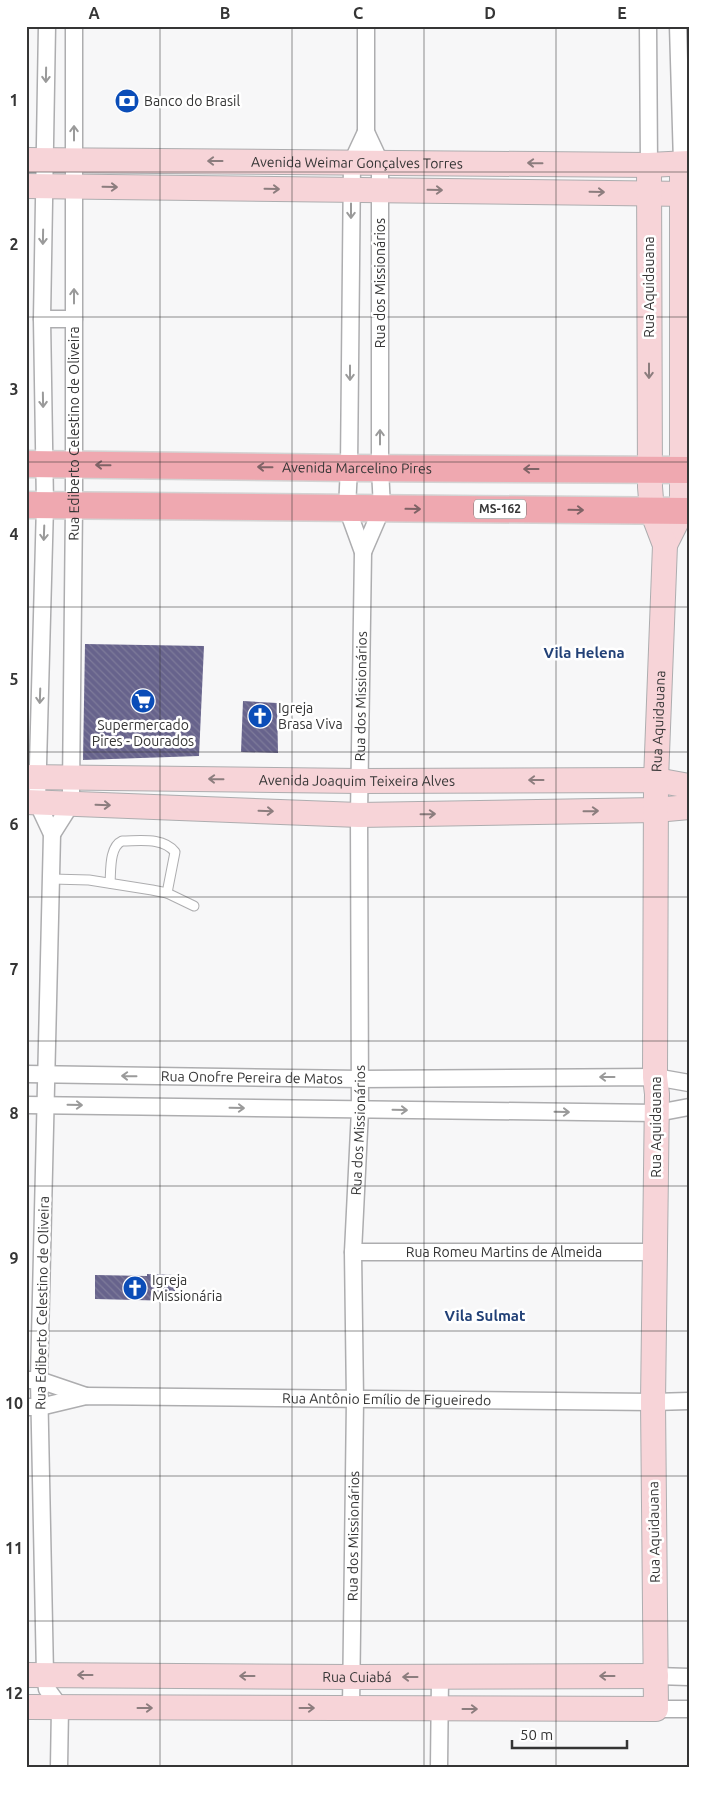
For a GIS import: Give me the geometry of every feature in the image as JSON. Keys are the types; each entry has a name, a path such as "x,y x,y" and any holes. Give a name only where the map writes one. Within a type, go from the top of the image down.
{"main road":[{"name":"Avenida Marcelino Pires","path":"35,464 380,469 685,470"},
{"name":"MS-162","path":"36,505 685,511"}],"street":[{"name":"Rua Ediberto Celestino de Oliveira","path":"47,26 35,160 42,319 35,464 32,802 52,834 52,878 46,1105 33,1407 36,1675 60,1707"},
{"name":"Rua Ediberto Celestino de Oliveira","path":"71,804 74,505 74,26"},
{"name":"Rua dos Missionários","path":"363,552 382,508 380,469 380,162 366,132 366,26"},
{"name":"Rua Aquidauana","path":"648,26 650,470 652,511 665,545 656,780 655,1077 657,1113 653,1402 656,1709"},
{"name":"Rua Aquidauana","path":"665,545 685,511 681,332 685,163 678,26"},
{"name":"Rua dos Missionários","path":"351,1708 355,1400 353,1252 360,1110 359,815 363,552 347,508 352,162 366,132"},
{"name":"Avenida Weimar Gonçalves Torres","path":"35,160 649,165 685,163"},
{"name":"Avenida Weimar Gonçalves Torres","path":"35,186 685,194"},
{"path":"42,319 74,319"},
{"path":"649,331 681,332"},
{"name":"Avenida Joaquim Teixeira Alves","path":"32,777 360,781 656,780 689,786"},
{"path":"32,802 359,815 656,810 689,807"},
{"path":"52,834 71,804"},
{"name":"Rua Onofre Pereira de Matos","path":"26,1074 360,1079 655,1077 689,1083"},
{"path":"26,1104 657,1113 689,1107"},
{"name":"Rua Romeu Martins de Almeida","path":"353,1252 655,1252"},
{"name":"Rua Antônio Emílio de Figueiredo","path":"33,1380 86,1396"},
{"name":"Rua Antônio Emílio de Figueiredo","path":"33,1407 86,1396 355,1400 689,1401"},
{"name":"Rua Cuiabá","path":"36,1675 689,1677"},
{"path":"439,1767 440,1676"},
{"path":"26,1706 689,1710"},
{"path":"59,1767 60,1707"}],"lane":[{"path":"110,883 114,850 117,844 122,841 161,842 170,845 175,852 167,894"},
{"path":"52,878 90,880 167,894 194,906"}],"building":[{"name":"Supermercado Pires - Dourados","path":"85,644 204,646 199,756 83,760"},
{"name":"Igreja Brasa Viva","path":"243,701 277,703 278,753 241,752"},
{"name":"Igreja Missionária","path":"147,1274 175,1275 175,1301 95,1299 95,1275 147,1276"}],"place":[{"name":"Banco do Brasil","path":"127,101"},
{"name":"Supermercado Pires - Dourados","path":"143,701"},
{"name":"Igreja Brasa Viva","path":"260,716"},
{"name":"Igreja Missionária","path":"135,1288"}],"district":[{"name":"Vila Helena","path":"584,653"},
{"name":"Vila Sulmat","path":"485,1316"}]}
